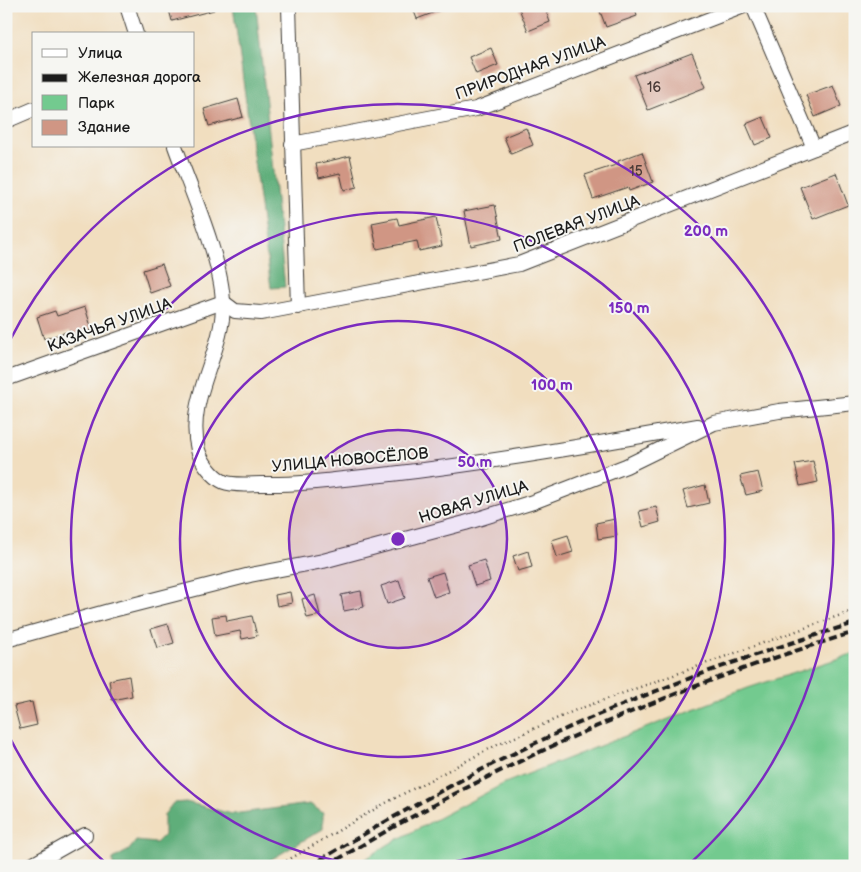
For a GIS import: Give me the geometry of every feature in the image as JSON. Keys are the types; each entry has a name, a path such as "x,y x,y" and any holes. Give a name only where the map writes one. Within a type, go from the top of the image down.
{"street":[{"path":"127,6 135,32"},
{"path":"290,6 292,144 298,307"},
{"name":"ПРИРОДНАЯ УЛИЦА","path":"292,144 476,108 744,6"},
{"path":"753,6 814,148"},
{"path":"6,121 32,110"},
{"name":"ПОЛЕВАЯ УЛИЦА","path":"223,302 235,312 261,313 519,264 855,132"},
{"name":"УЛИЦА НОВОСЁЛОВ","path":"176,148 218,272 223,302 220,335 202,386 196,414 195,435 199,453 211,472 225,483 292,485 466,466 714,423"},
{"name":"КАЗАЧЬЯ УЛИЦА","path":"6,379 223,302"},
{"name":"НОВАЯ УЛИЦА","path":"6,640 109,611 250,575 323,561 465,523 532,502 626,466 714,423 779,411 855,403"},
{"path":"30,866 85,835"}],"path":[{"path":"278,866 382,805 495,746 576,710 855,610"}],"green space":[{"path":"233,6 256,6 285,287 271,288"},
{"path":"855,653 855,866 355,866 389,844 505,783 748,688"},
{"path":"186,802 232,814 310,804 323,813 323,829 260,866 113,866 113,859 129,850 136,841 156,843 164,835 164,815 173,803"}],"building":[{"path":"168,6 214,6 214,10 172,21"},
{"path":"412,6 448,6 448,7 417,19"},
{"path":"518,6 544,6 550,22 528,31"},
{"path":"598,6 634,6 637,16 606,27"},
{"path":"491,48 498,65 476,74 469,57"},
{"path":"692,53 706,87 648,110 634,75"},
{"path":"833,85 841,106 815,117 806,95"},
{"path":"238,99 243,117 209,126 204,109"},
{"path":"763,117 772,138 755,145 746,124"},
{"path":"526,128 533,145 511,154 504,137"},
{"path":"642,152 653,182 629,191 628,187 593,199 585,175 619,164 618,161"},
{"path":"350,156 357,187 344,190 340,173 319,178 316,164"},
{"path":"836,173 848,205 813,219 800,187"},
{"path":"495,205 502,239 471,246 464,211"},
{"path":"436,217 442,246 419,251 417,241 377,249 372,223 397,218 399,225"},
{"path":"162,264 170,286 150,293 143,270"},
{"path":"85,307 92,330 72,336 70,331 44,339 37,317 55,311 57,316"},
{"path":"813,461 818,482 800,486 795,464"},
{"path":"758,472 763,491 746,495 740,476"},
{"path":"705,485 709,503 688,508 683,491"},
{"path":"656,507 660,522 643,527 639,511"},
{"path":"615,519 617,536 598,539 596,523"},
{"path":"568,535 573,552 557,557 552,540"},
{"path":"528,551 532,567 518,571 513,556"},
{"path":"484,560 490,581 475,586 468,565"},
{"path":"443,572 449,592 434,597 427,577"},
{"path":"399,580 405,598 387,604 381,586"},
{"path":"361,591 364,607 344,611 341,595"},
{"path":"290,592 292,603 277,606 275,595"},
{"path":"315,595 320,615 307,618 302,599"},
{"path":"226,615 227,621 252,616 257,636 242,639 240,631 215,636 212,617"},
{"path":"168,624 174,643 157,648 151,629"},
{"path":"129,676 132,696 112,700 109,680"},
{"path":"32,702 37,725 20,729 14,706"}],"railway":[{"path":"310,866 432,796 494,763 557,733 704,673 855,623"},
{"path":"327,866 454,794 584,732 717,678 855,632"}]}
